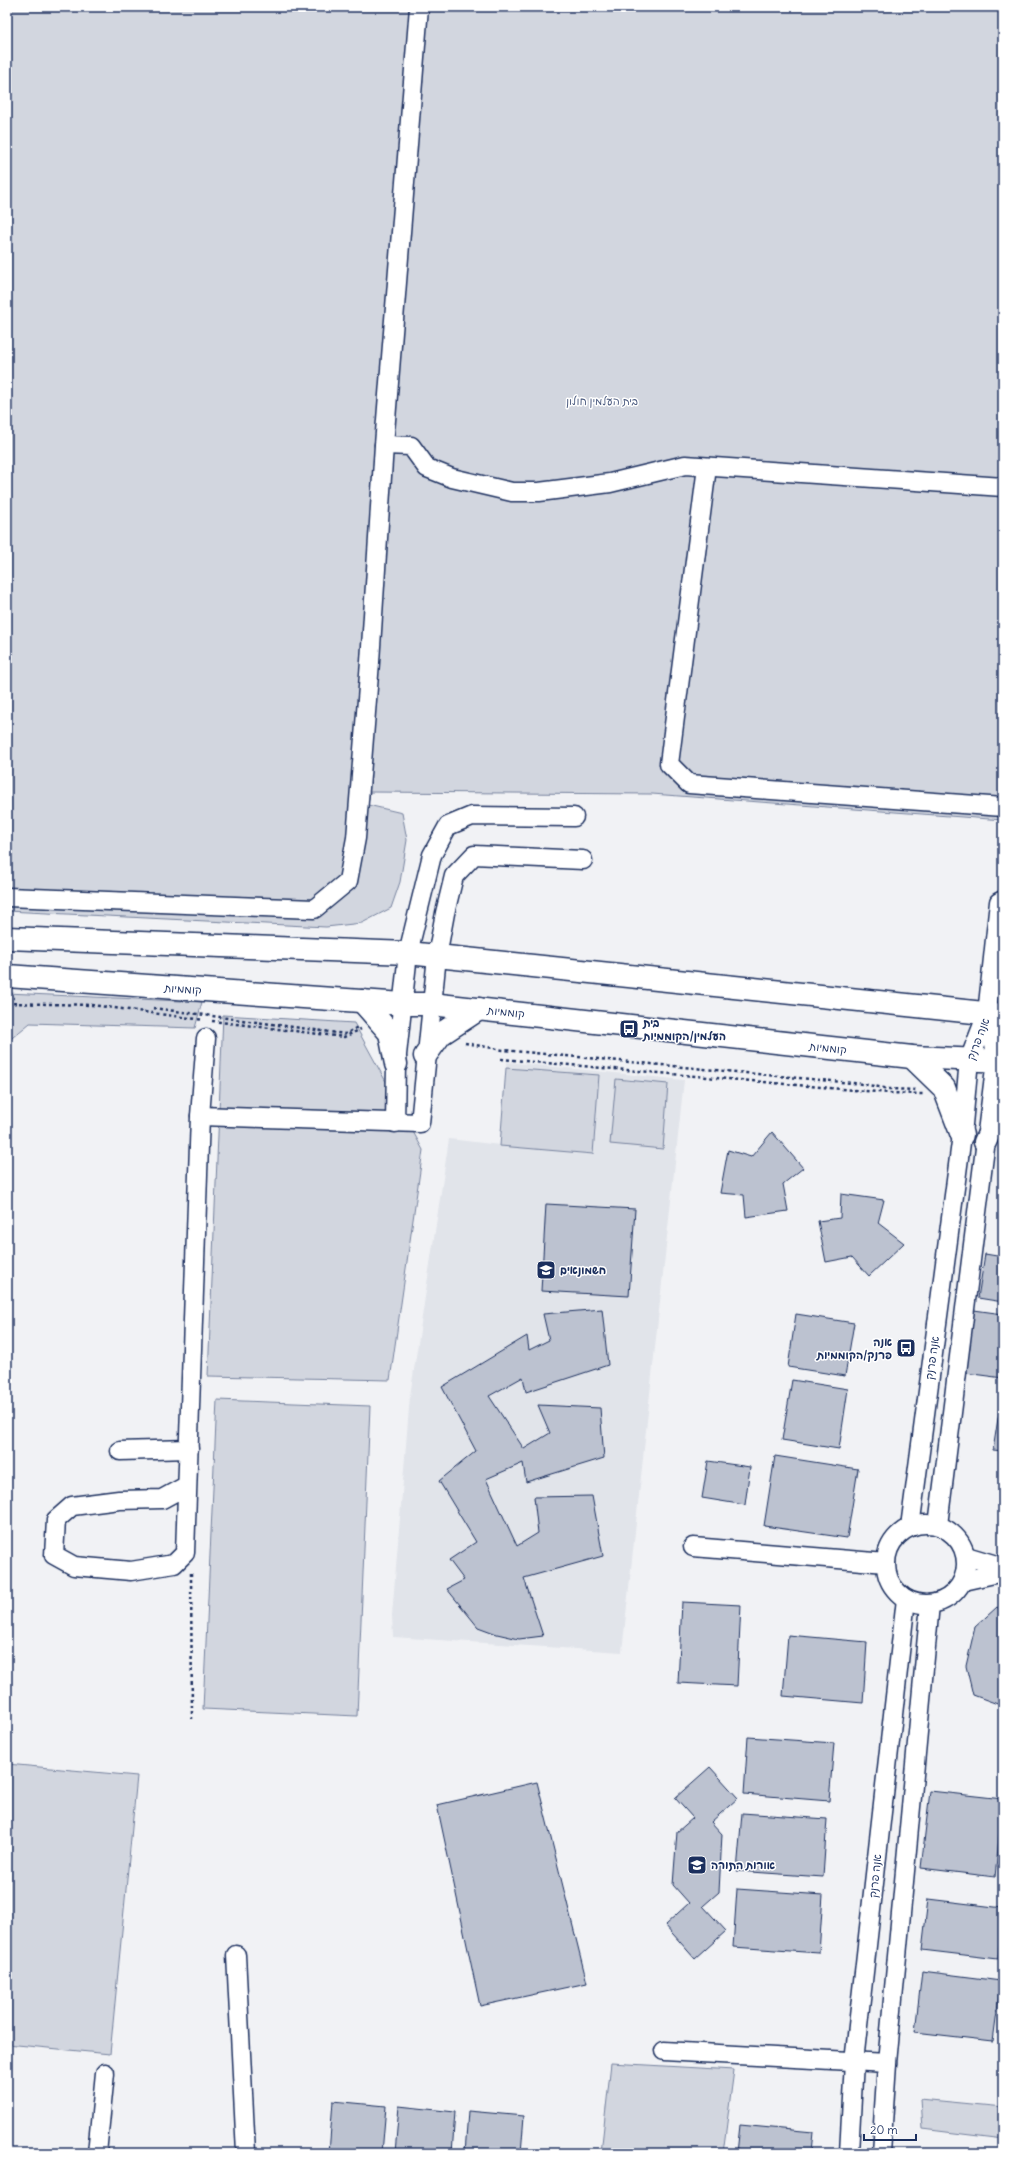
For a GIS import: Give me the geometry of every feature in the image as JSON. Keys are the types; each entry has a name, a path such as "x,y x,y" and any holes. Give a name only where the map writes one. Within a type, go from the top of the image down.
{"main road":[{"path":"7,938 408,953 995,1015"},
{"name":"קוממיות","path":"7,976 404,1004 432,1004 912,1057 999,1061"},
{"path":"362,1001 390,1033 396,1064"},
{"path":"426,1056 441,1034 480,1009"},
{"path":"912,1057 946,1093 962,1135"},
{"path":"985,1142 1003,1103"}],"street":[{"path":"7,897 314,909 348,881 356,838 384,445 419,7"},
{"path":"384,445 411,446 427,468 452,478 512,492 539,492 610,484 685,465 1003,486"},
{"path":"707,467 669,764 689,784 1003,807"},
{"path":"395,1123 396,1064 404,1004 408,953 432,855 448,826 472,816 574,817"},
{"path":"200,1116 420,1124 437,956 454,876 474,855 583,860"},
{"path":"995,1015 1000,928 999,902 1003,900"},
{"name":"אנה פרנק","path":"910,1527 962,1135 969,1060 995,1015"},
{"name":"אנה פרנק","path":"938,1525 985,1142 999,1061 995,1015"},
{"path":"186,1486 162,1499 119,1500 72,1506 56,1520 50,1558 74,1566 131,1571 174,1564 185,1553 186,1486 189,1449 200,1116 206,1038"},
{"path":"120,1451 189,1449"},
{"path":"924,1524 938,1525 951,1532 961,1543 966,1556 966,1567 963,1580 955,1592 944,1600 930,1604 920,1604 906,1600 896,1591 888,1579 886,1563 890,1546 898,1535 910,1527 924,1524"},
{"path":"693,1547 886,1563"},
{"path":"966,1556 1003,1567"},
{"path":"963,1580 1003,1572"},
{"name":"אנה פרנק","path":"849,2153 854,2061 906,1600"},
{"path":"881,2153 887,2062 930,1604"},
{"path":"236,1955 246,2153"},
{"path":"664,2051 887,2062"},
{"path":"97,2153 105,2073"}],"path":[{"path":"7,998 15,998"},
{"path":"7,1003 92,1006 344,1037 378,1019"},
{"path":"149,1007 345,1034 378,1019"},
{"path":"462,1042 511,1051 855,1084 889,1089 946,1093"},
{"path":"501,1059 888,1093 946,1093"},
{"path":"185,1553 192,1578 192,1720"}],"shaded area":[{"name":"חשמונאים","path":"507,1062 684,1080 622,1652 393,1637 392,1615 410,1396 449,1139 500,1145"}],"green space":[{"name":"בית העלמין חולון","path":"7,7 1003,7 1003,820 652,794 370,792 368,805 402,813 407,840 400,882 391,908 362,923 326,927 7,911"},
{"path":"7,993 202,1002 195,1028 30,1023 7,1042"},
{"path":"223,1015 354,1023 423,1150 390,1380 208,1376"},
{"path":"506,1068 599,1075 593,1154 500,1146"},
{"path":"616,1079 668,1084 663,1149 610,1144"},
{"path":"217,1400 370,1406 357,1716 203,1709"},
{"path":"7,1764 137,1776 110,2054 7,2044"},
{"path":"611,2063 734,2070 723,2153 601,2153"},
{"path":"920,2099 1003,2107 1003,2139 922,2129"}],"building":[{"path":"772,1132 803,1168 783,1184 788,1211 746,1217 744,1195 720,1193 728,1150 751,1157"},
{"path":"841,1194 884,1200 878,1223 904,1243 869,1276 852,1257 826,1262 818,1221 840,1218"},
{"path":"546,1204 635,1209 629,1296 541,1291"},
{"path":"985,1254 1003,1257 1003,1302 978,1298"},
{"path":"602,1309 608,1365 526,1392 523,1377 489,1396 524,1449 550,1433 538,1405 600,1408 604,1458 526,1482 523,1463 486,1479 517,1546 538,1533 534,1497 592,1496 603,1556 524,1578 543,1636 519,1639 497,1634 478,1627 447,1589 464,1580 449,1560 476,1542 439,1481 476,1451 442,1387 527,1336 529,1350 549,1340 543,1314"},
{"path":"974,1310 1003,1314 1003,1378 965,1373"},
{"path":"796,1314 854,1323 845,1376 788,1367"},
{"path":"792,1380 848,1389 839,1449 782,1440"},
{"path":"1003,1387 1003,1451 993,1450"},
{"path":"775,1456 858,1469 847,1538 764,1526"},
{"path":"708,1461 750,1467 745,1505 702,1498"},
{"path":"682,1602 741,1605 737,1686 678,1683"},
{"path":"997,1607 1003,1610 1003,1706 973,1695 966,1666 975,1627"},
{"path":"788,1635 867,1642 863,1703 783,1696"},
{"path":"748,1737 834,1743 829,1801 744,1794"},
{"path":"710,1767 738,1798 711,1822 722,1834 719,1892 703,1906 726,1931 695,1959 665,1925 689,1903 673,1885 677,1832 693,1818 675,1798"},
{"path":"537,1782 587,1983 480,2006 437,1805"},
{"path":"930,1791 1003,1799 995,1877 921,1868"},
{"path":"742,1813 827,1819 823,1877 737,1871"},
{"path":"737,1889 823,1895 819,1953 733,1947"},
{"path":"928,1899 1003,1908 998,1959 922,1950"},
{"path":"922,1971 1001,1981 993,2041 915,2032"},
{"path":"333,2101 386,2106 382,2153 329,2153"},
{"path":"399,2106 455,2112 452,2153 395,2153"},
{"path":"468,2111 524,2116 521,2153 465,2153"},
{"path":"740,2125 813,2132 811,2153 737,2153"}],"place":[{"name":"בית העלמין/הקוממיות","path":"629,1029"},
{"name":"חשמונאים","path":"546,1270"},
{"name":"אנה פרנק/הקוממיות","path":"906,1348"},
{"name":"אורות התורה","path":"697,1865"}]}
